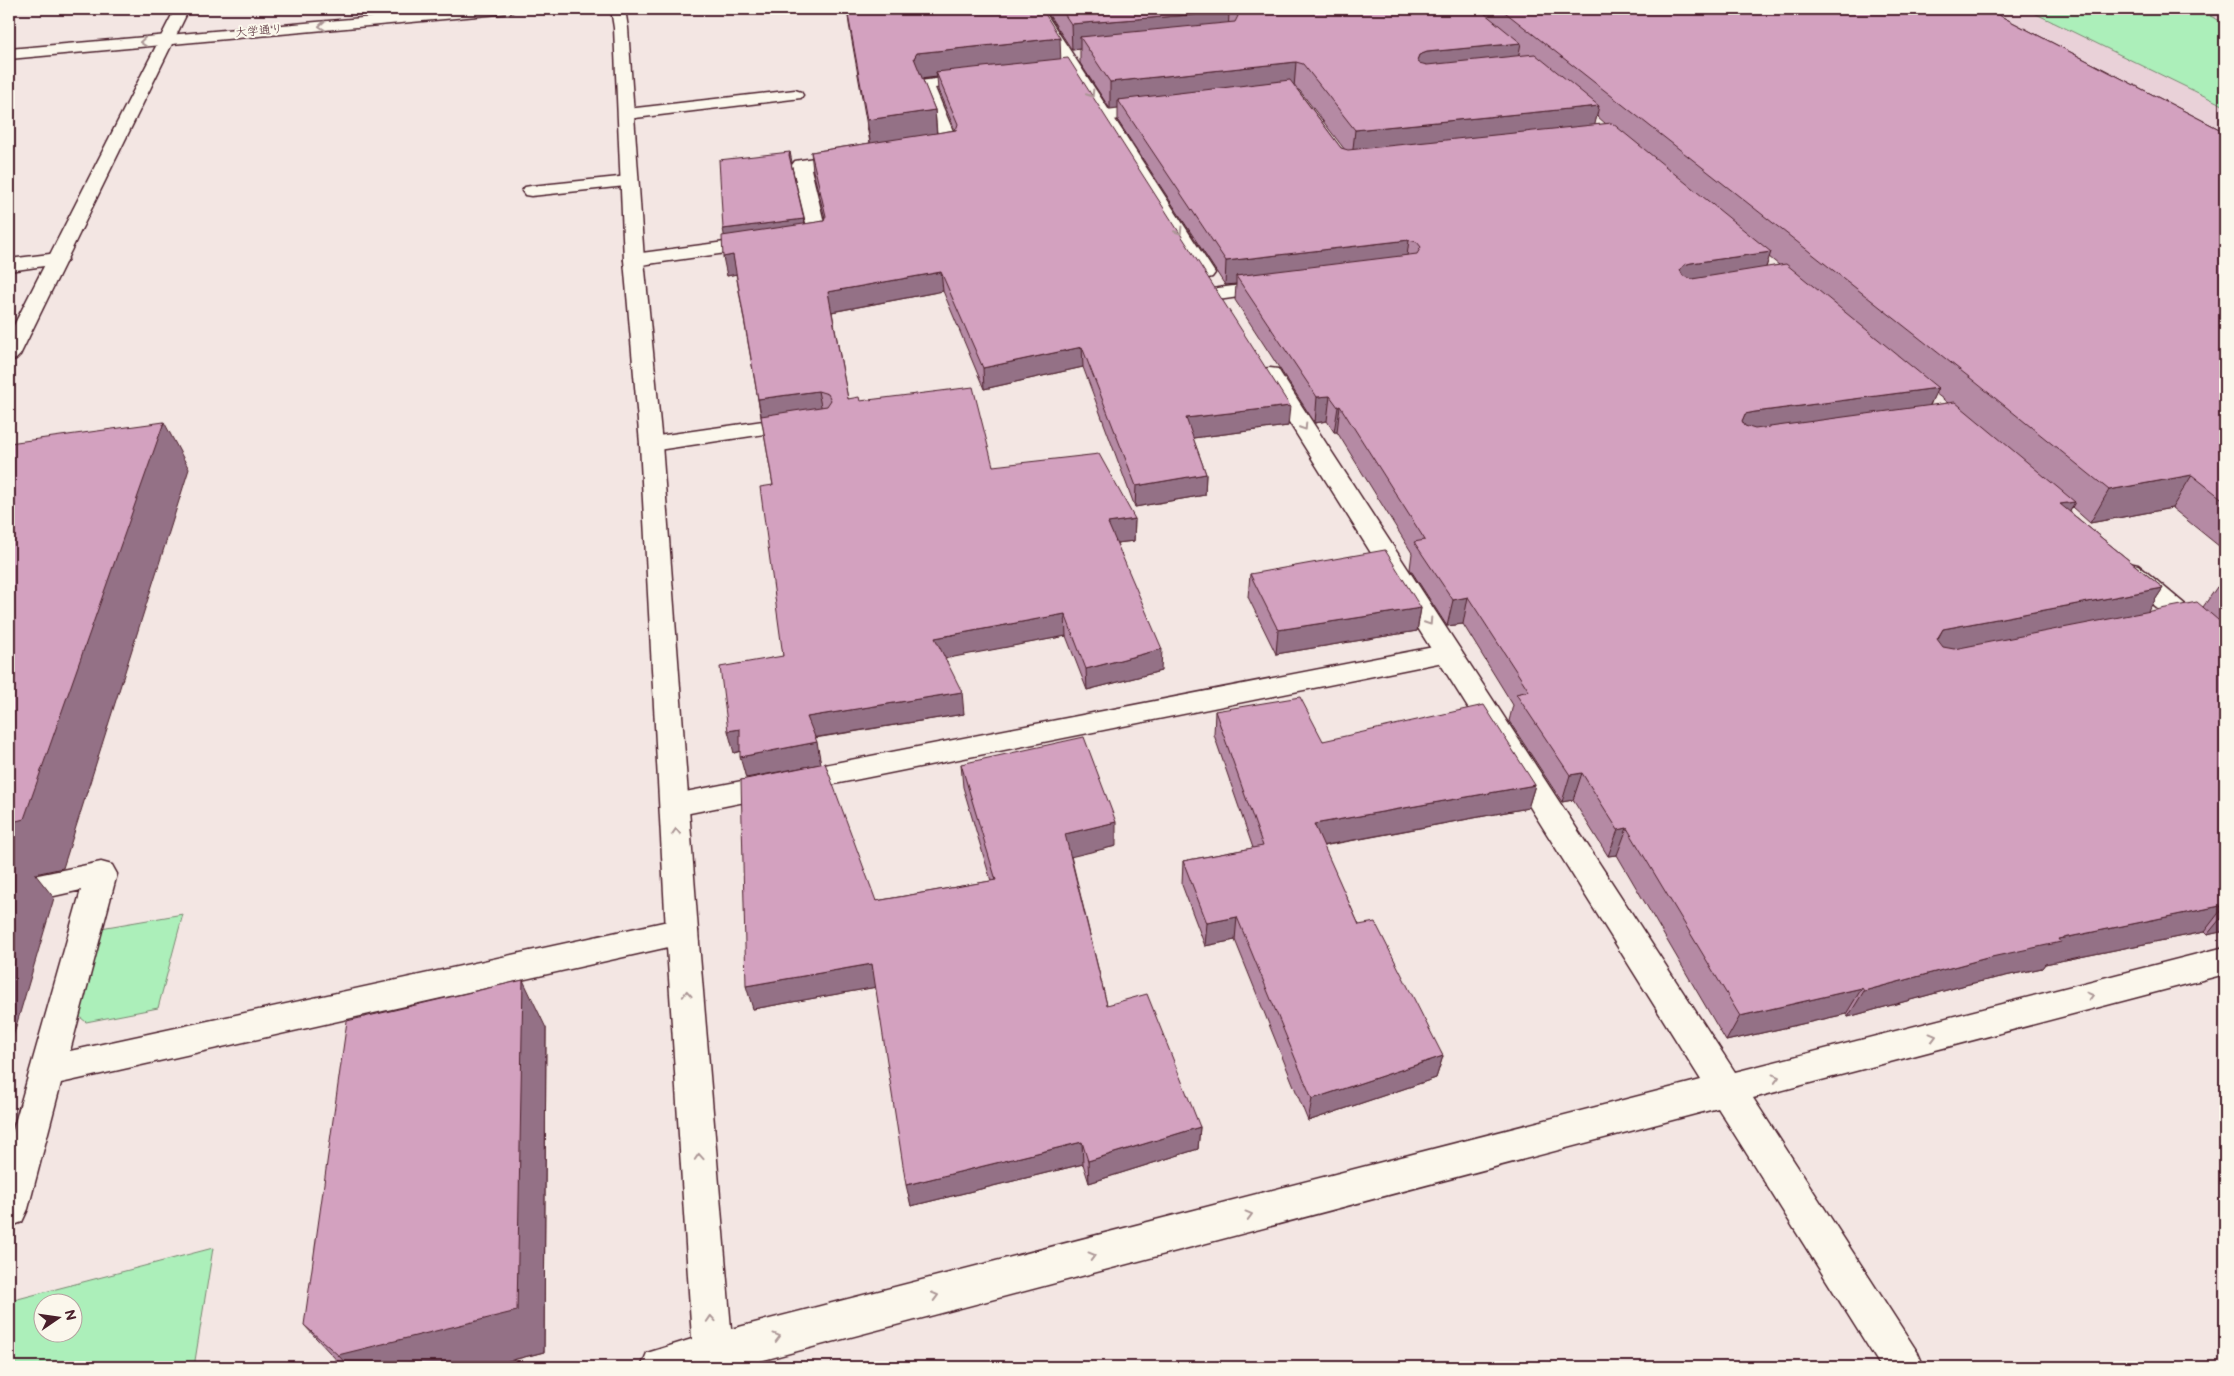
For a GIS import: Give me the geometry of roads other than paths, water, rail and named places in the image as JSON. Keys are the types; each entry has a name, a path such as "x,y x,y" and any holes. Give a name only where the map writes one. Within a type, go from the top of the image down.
{"street":[{"path":"9,355 182,9"},
{"name":"大学通り","path":"9,54 379,9"},
{"name":"大学通り","path":"9,42 169,34 510,9"},
{"path":"618,9 627,114 634,260 651,444 682,931 714,1361"},
{"path":"1036,9 1234,319"},
{"path":"912,149 950,144 926,84 986,78"},
{"path":"627,114 795,95"},
{"path":"1106,116 1175,108"},
{"path":"634,260 818,235 801,165 866,156"},
{"path":"531,191 629,182"},
{"path":"9,265 58,259"},
{"path":"1218,294 1288,286"},
{"path":"1256,352 1729,1090 1904,1367"},
{"path":"651,444 822,420"},
{"path":"2116,560 2225,652"},
{"path":"2154,624 2184,618"},
{"path":"675,805 1449,653"},
{"path":"9,893 101,874 9,1209"},
{"path":"47,1071 682,931"},
{"path":"661,1367 714,1361 1729,1090 2225,960"}]}
